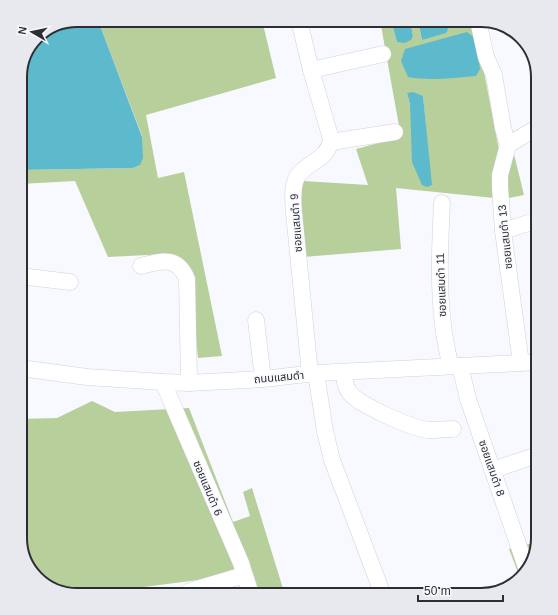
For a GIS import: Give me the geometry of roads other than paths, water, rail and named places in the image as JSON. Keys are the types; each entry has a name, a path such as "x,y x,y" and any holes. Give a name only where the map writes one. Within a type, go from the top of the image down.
{"street":[{"path":"301,27 331,142 395,132"},
{"path":"478,27 486,57 494,75 503,128 508,146 531,132"},
{"path":"311,70 383,54"},
{"name":"ซอยแสมดำ 9","path":"331,142 326,153 299,173 294,187 294,213 313,374 325,431 332,460 380,588"},
{"name":"ซอยแสมดำ 13","path":"508,146 500,175 500,187 503,231 521,363"},
{"name":"ซอยแสมดำ 11","path":"442,203 439,255 443,324 455,366"},
{"path":"503,231 531,222"},
{"path":"141,266 168,261 178,265 183,270 187,279 189,383"},
{"path":"27,277 70,282"},
{"path":"256,320 263,379"},
{"name":"ถนนแสมดำ","path":"27,369 87,377 189,383 263,379 344,372 531,362"},
{"name":"ซอยแสมดำ 8","path":"455,366 468,399 524,564"},
{"path":"344,372 345,383 350,393 361,402 411,426 428,430 453,429"},
{"name":"ซอยแสมดำ 6","path":"163,382 241,563 249,588"},
{"path":"492,470 531,457"},
{"path":"197,588 244,575"}],"water":[{"path":"101,27 142,137 143,158 140,165 133,168 27,170 27,74 34,52 52,52 52,34 68,28"},
{"path":"393,27 411,27 413,36 411,40 405,43 397,42"},
{"path":"419,27 448,27 446,33 422,40"},
{"path":"467,32 475,38 480,69 476,76 433,79 408,77 401,61 405,49"},
{"path":"413,92 423,96 432,185 427,187 422,185 412,162 410,104 407,93"}]}
